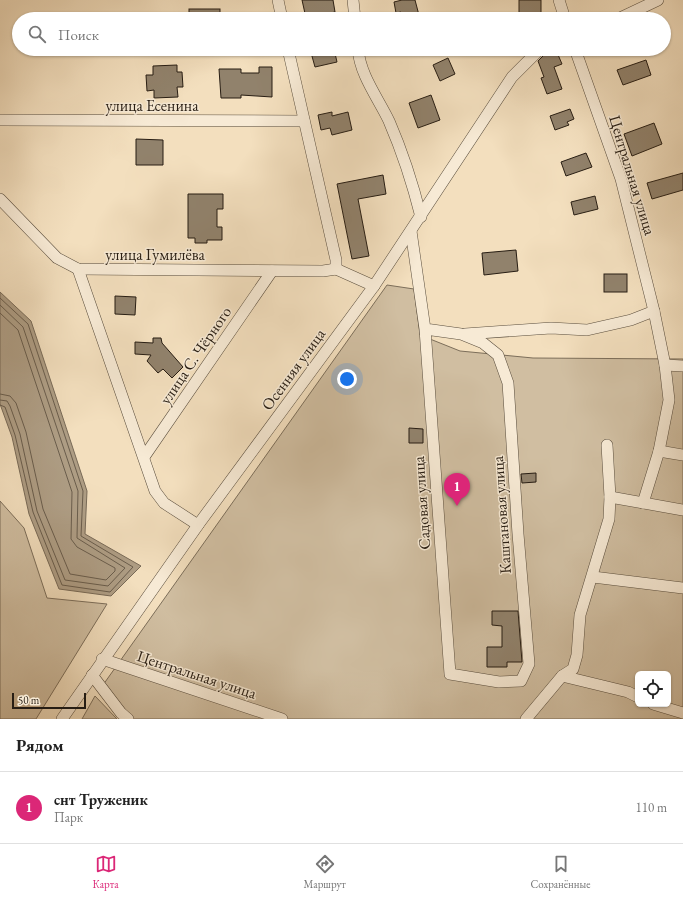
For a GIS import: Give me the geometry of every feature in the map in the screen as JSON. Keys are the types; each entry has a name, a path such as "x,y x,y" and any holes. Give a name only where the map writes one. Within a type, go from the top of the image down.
{"street":[{"path":"278,0 281,12"},
{"path":"353,0 354,12"},
{"path":"559,0 563,12"},
{"path":"633,12 658,0"},
{"path":"290,56 336,260 336,269 374,286"},
{"path":"358,56 359,63 389,122 421,216"},
{"name":"Осенняя улица","path":"62,719 102,659 198,525 374,286 412,231 512,77 533,56"},
{"name":"Центральная улица","path":"578,56 621,179 654,311 665,366 669,400 659,451 643,503"},
{"name":"улица Есенина","path":"0,120 304,121"},
{"name":"улица Гумилёва","path":"0,199 57,258 78,269 323,271 336,269"},
{"path":"412,231 425,329"},
{"path":"78,269 156,491 164,503 198,525"},
{"name":"улица С. Чёрного","path":"144,457 272,270"},
{"path":"461,334 551,328 587,330 631,320 654,311"},
{"name":"Каштановая улица","path":"425,329 461,334 482,343 498,355 508,382 518,534 529,664 521,681 499,682 450,674"},
{"name":"Садовая улица","path":"425,329 450,674"},
{"path":"665,366 683,366"},
{"path":"526,719 562,676 572,670 577,655 580,616 593,577 609,519 610,497 607,445"},
{"path":"659,451 683,455"},
{"path":"610,497 683,510"},
{"path":"593,577 683,588"},
{"name":"Центральная улица","path":"102,659 282,719"},
{"path":"92,676 121,713 128,719"},
{"path":"562,676 628,692 635,696"},
{"path":"663,707 683,713"}],"shaded area":[{"path":"387,285 414,289 420,335 460,351 533,358 683,359 683,719 124,719 98,692"},
{"path":"0,501 24,528 47,598 107,604 36,719 0,719"},
{"path":"95,696 117,719 82,719"}],"water":[{"path":"0,292 31,321 87,491 85,534 141,566 111,596 59,589 29,514 12,437 0,404"}],"building":[{"path":"302,0 333,0 335,12 305,12"},
{"path":"402,0 415,0 418,12 396,12 394,2"},
{"path":"519,0 541,0 541,12 519,12"},
{"path":"189,9 220,9 220,12 189,12"},
{"path":"312,56 336,56 337,62 315,67"},
{"path":"543,56 559,56 562,64 554,67 562,89 547,94 541,78 544,77 538,61"},
{"path":"448,58 455,74 440,81 433,65"},
{"path":"646,60 651,75 623,85 617,70"},
{"path":"177,65 177,72 182,72 183,87 177,87 178,97 154,98 154,90 147,91 146,75 153,75 153,66"},
{"path":"259,67 272,67 272,97 241,95 241,98 221,98 219,69 241,69 241,73 259,73"},
{"path":"431,95 440,120 418,128 409,103"},
{"path":"570,109 574,119 567,122 569,125 555,130 550,116"},
{"path":"332,112 332,116 348,112 352,130 332,135 330,128 321,130 318,115"},
{"path":"654,123 662,144 632,156 624,134"},
{"path":"136,139 163,140 163,165 136,165"},
{"path":"586,153 592,167 566,176 561,162"},
{"path":"683,173 683,190 652,199 647,183"},
{"path":"383,175 386,194 358,199 369,256 352,259 337,184"},
{"path":"188,194 223,194 223,209 217,209 217,227 222,227 222,240 207,240 207,243 195,243 195,238 188,238"},
{"path":"595,196 598,209 574,215 571,202"},
{"path":"516,250 518,271 484,275 482,253"},
{"path":"604,274 627,274 627,292 604,292"},
{"path":"115,296 136,297 135,315 115,314"},
{"path":"153,338 161,338 162,343 183,367 172,378 163,369 158,373 147,361 151,355 135,354 135,342 153,343"},
{"path":"409,428 423,429 423,443 409,443"},
{"path":"536,473 536,482 522,483 521,474"},
{"path":"492,611 518,611 522,662 507,662 507,667 487,667 487,647 502,647 502,626 492,625"}],"place":[{"name":"снт Труженик","path":"457,506"}]}
